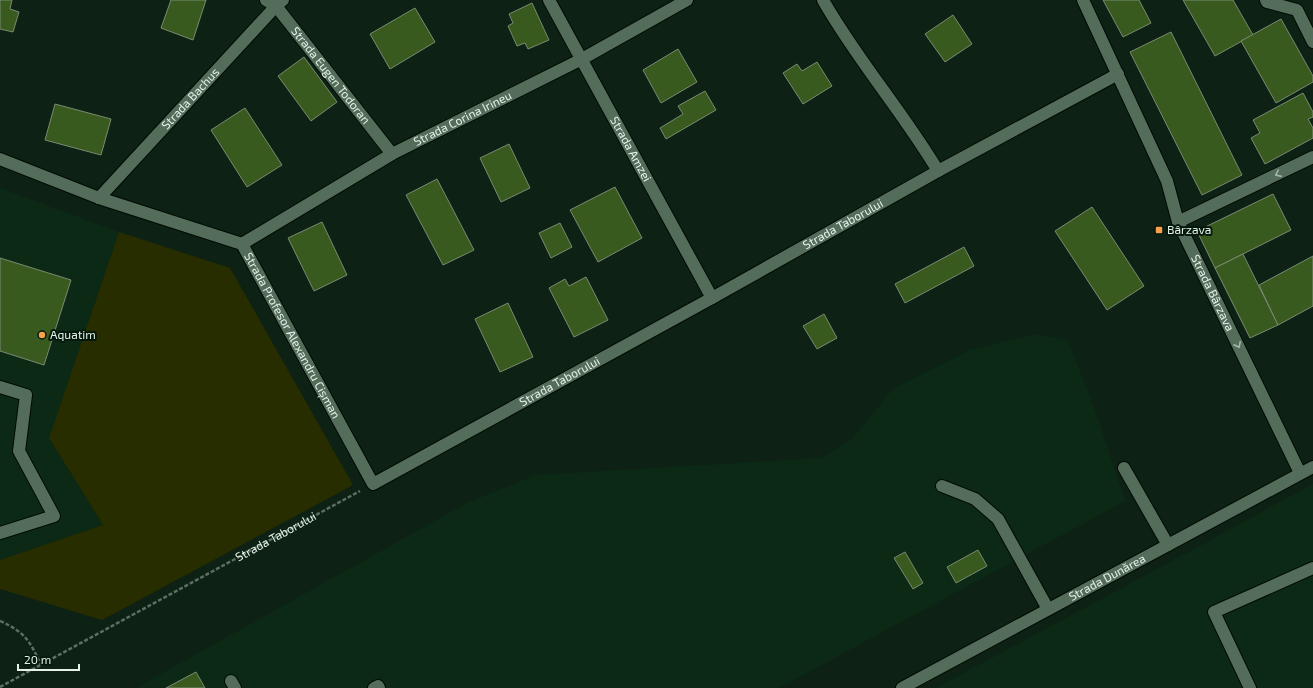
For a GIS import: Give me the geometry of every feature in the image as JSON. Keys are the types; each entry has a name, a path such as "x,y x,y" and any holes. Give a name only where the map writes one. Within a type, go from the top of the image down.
{"street":[{"name":"Strada Amzei","path":"549,0 712,298"},
{"name":"Strada Corina Irineu","path":"242,244 392,154 582,59 687,0"},
{"path":"824,0 838,26 923,146 938,171"},
{"name":"Strada Bârzava","path":"1083,0 1168,181 1178,222 1300,474"},
{"path":"1266,0 1267,2 1296,10 1313,42"},
{"name":"Strada Eugen Todoran","path":"275,2 392,154"},
{"name":"Strada Bachus","path":"99,198 275,2"},
{"name":"Strada Taborului","path":"373,484 712,298 938,171 1118,74"},
{"path":"1178,222 1313,157"},
{"name":"Strada Profesor Alexandru Cișman","path":"0,159 99,198 242,244 373,484"},
{"path":"0,387 26,395 19,451 54,516 0,533"},
{"name":"Strada Dunărea","path":"902,688 1313,467"},
{"path":"1124,468 1168,545"},
{"path":"942,486 975,500 998,519 1048,609"},
{"path":"1250,688 1214,612 1313,568"},
{"path":"374,688 378,686 379,688"}],"path":[{"name":"Strada Taborului","path":"0,687 373,484"},
{"path":"0,621 24,635 32,646 41,665"}],"shaded area":[{"name":"Aquatim","path":"0,188 119,232 49,438 103,525 0,560"},
{"path":"119,232 230,268 353,485 102,620 0,589 0,560 103,525 49,438"},
{"path":"1037,334 1068,341 1092,402 1125,501 779,688 136,688 469,502 536,475 821,458 851,440 893,389 970,350"},
{"path":"1313,484 1313,688 936,688 1211,540"}],"building":[{"path":"0,0 12,0 10,9 19,12 13,32 0,29"},
{"path":"171,0 206,0 193,40 161,28"},
{"path":"1103,0 1139,0 1151,23 1123,37"},
{"path":"1183,0 1233,0 1253,35 1215,56"},
{"path":"532,3 549,40 528,49 525,43 517,46 508,26 513,23 509,14"},
{"path":"415,8 435,42 390,69 370,34"},
{"path":"953,15 972,44 945,62 925,34"},
{"path":"1281,19 1313,76 1313,82 1276,103 1241,41"},
{"path":"1171,32 1242,175 1202,195 1130,52"},
{"path":"678,49 697,82 661,103 643,70"},
{"path":"304,57 337,102 311,121 278,76"},
{"path":"817,62 832,86 803,104 783,73 797,64 802,71"},
{"path":"705,91 716,110 666,139 660,128 683,114 678,106"},
{"path":"1303,93 1313,112 1313,117 1308,119 1313,128 1313,138 1265,164 1251,138 1260,133 1253,120"},
{"path":"55,104 111,119 101,155 45,140"},
{"path":"245,108 282,165 247,187 211,130"},
{"path":"509,144 530,188 501,202 480,158"},
{"path":"437,179 474,250 443,265 406,195"},
{"path":"615,187 642,238 598,262 570,210"},
{"path":"1273,194 1291,230 1215,268 1197,231"},
{"path":"1092,207 1144,286 1107,310 1055,231"},
{"path":"322,222 347,275 314,291 288,238"},
{"path":"560,223 572,247 551,258 539,233"},
{"path":"964,247 974,266 905,303 895,284"},
{"path":"1243,254 1278,325 1250,338 1215,268"},
{"path":"1313,256 1313,306 1278,325 1259,285"},
{"path":"0,258 71,280 44,365 0,351"},
{"path":"586,277 608,320 574,337 549,288 565,279 569,286"},
{"path":"508,303 533,357 500,372 475,319"},
{"path":"824,314 837,338 817,349 803,326"},
{"path":"978,550 987,566 956,583 947,567"},
{"path":"905,552 923,583 913,589 894,558"},
{"path":"196,672 205,688 166,688"}],"place":[{"name":"Bârzava","path":"1159,230"},
{"name":"Aquatim","path":"42,335"}]}
